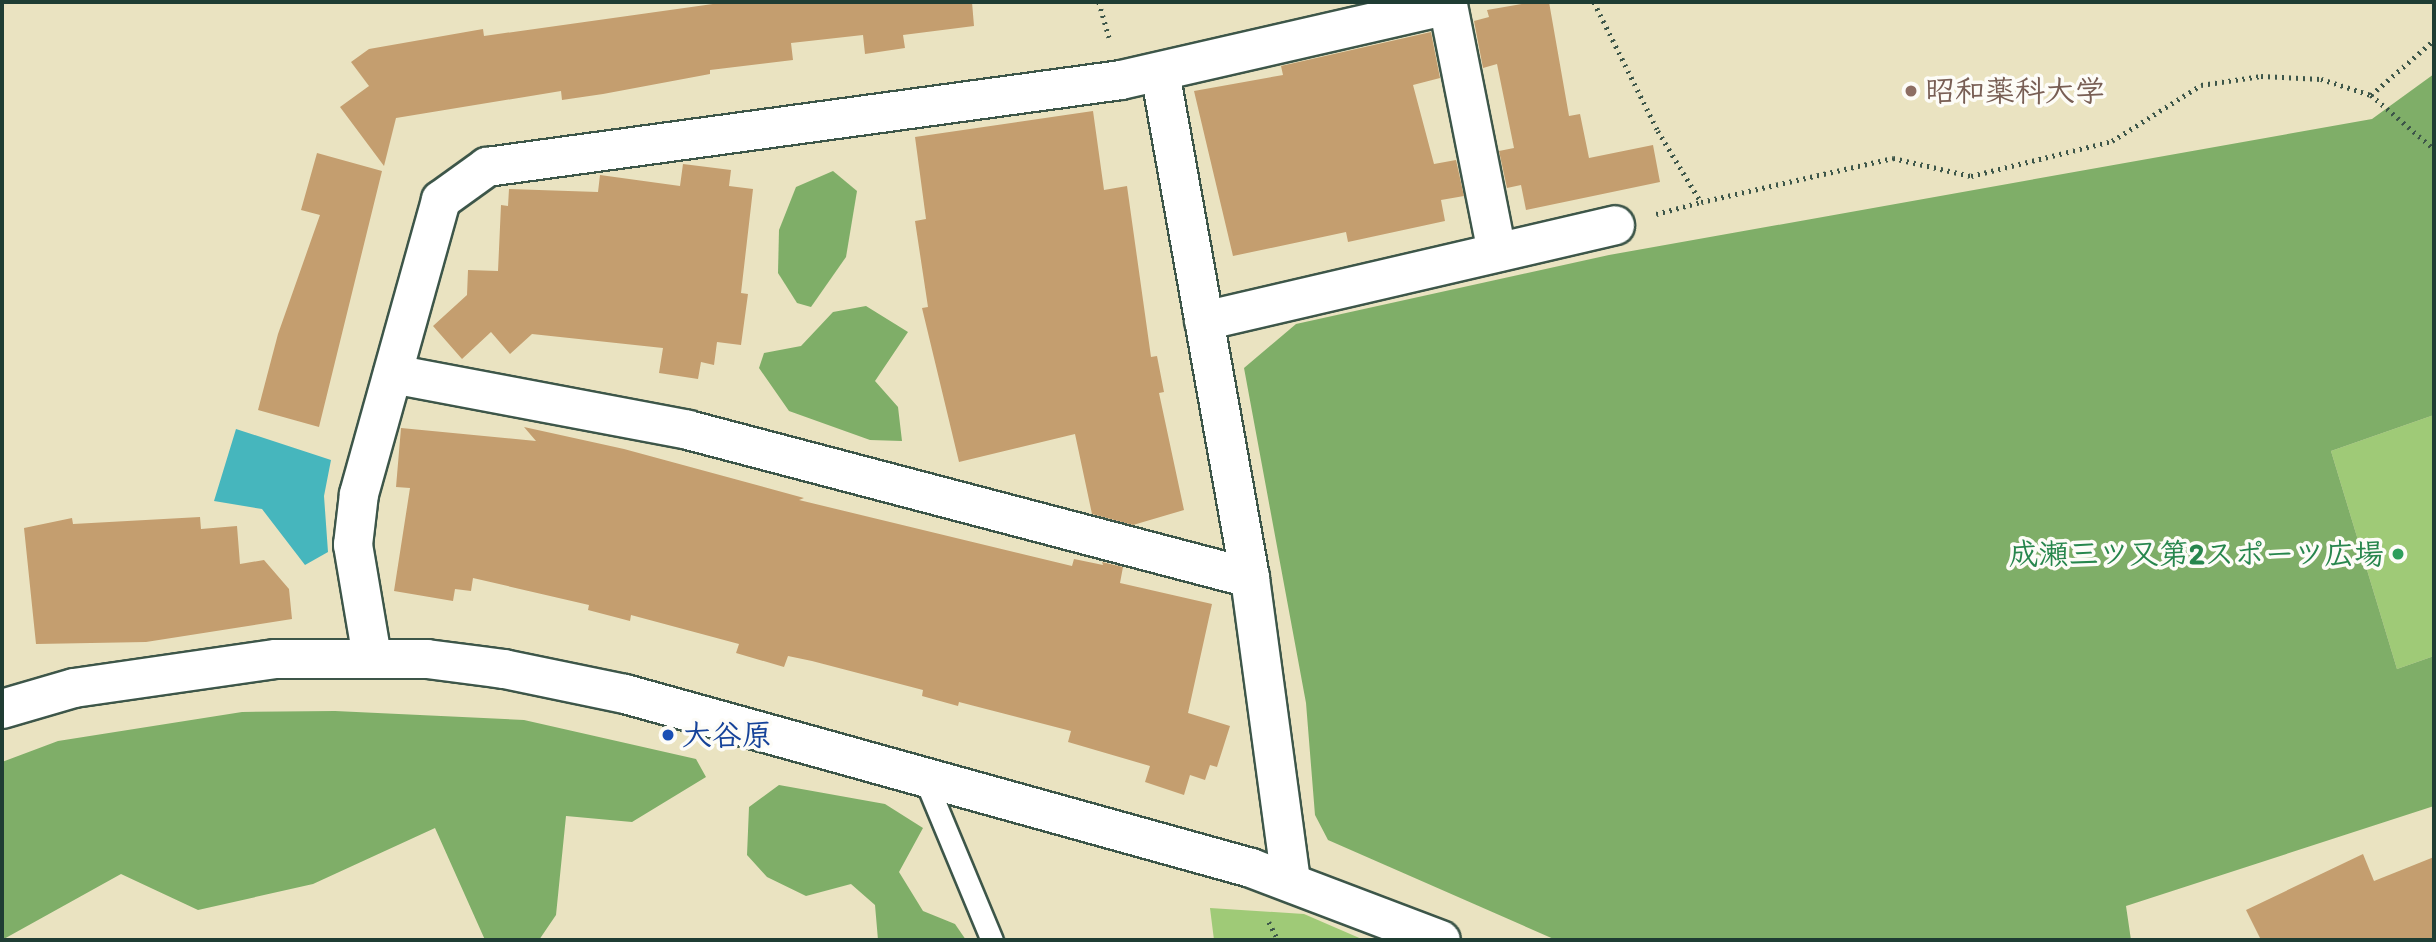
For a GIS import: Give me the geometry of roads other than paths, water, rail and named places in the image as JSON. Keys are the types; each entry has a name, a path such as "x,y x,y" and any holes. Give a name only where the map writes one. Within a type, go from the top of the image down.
{"street":[{"path":"372,657 353,545 359,494 441,200 487,167 1160,72 1448,5 1497,252"},
{"path":"1160,72 1250,578 1291,880"},
{"path":"1204,321 1615,225"},
{"path":"393,374 688,430 1250,578"},
{"path":"2,709 74,688 166,672 276,659 372,657 504,669 625,694 1291,880 1441,940"}],"lane":[{"path":"924,776 992,940"}],"water":[{"path":"236,429 331,460 324,496 328,552 305,565 262,509 214,501"}],"place":[{"name":"昭和薬科大学","path":"1911,91"},
{"name":"成瀬三ツ又第2スポーツ広場","path":"2398,554"},
{"name":"大谷原","path":"668,735"}]}
